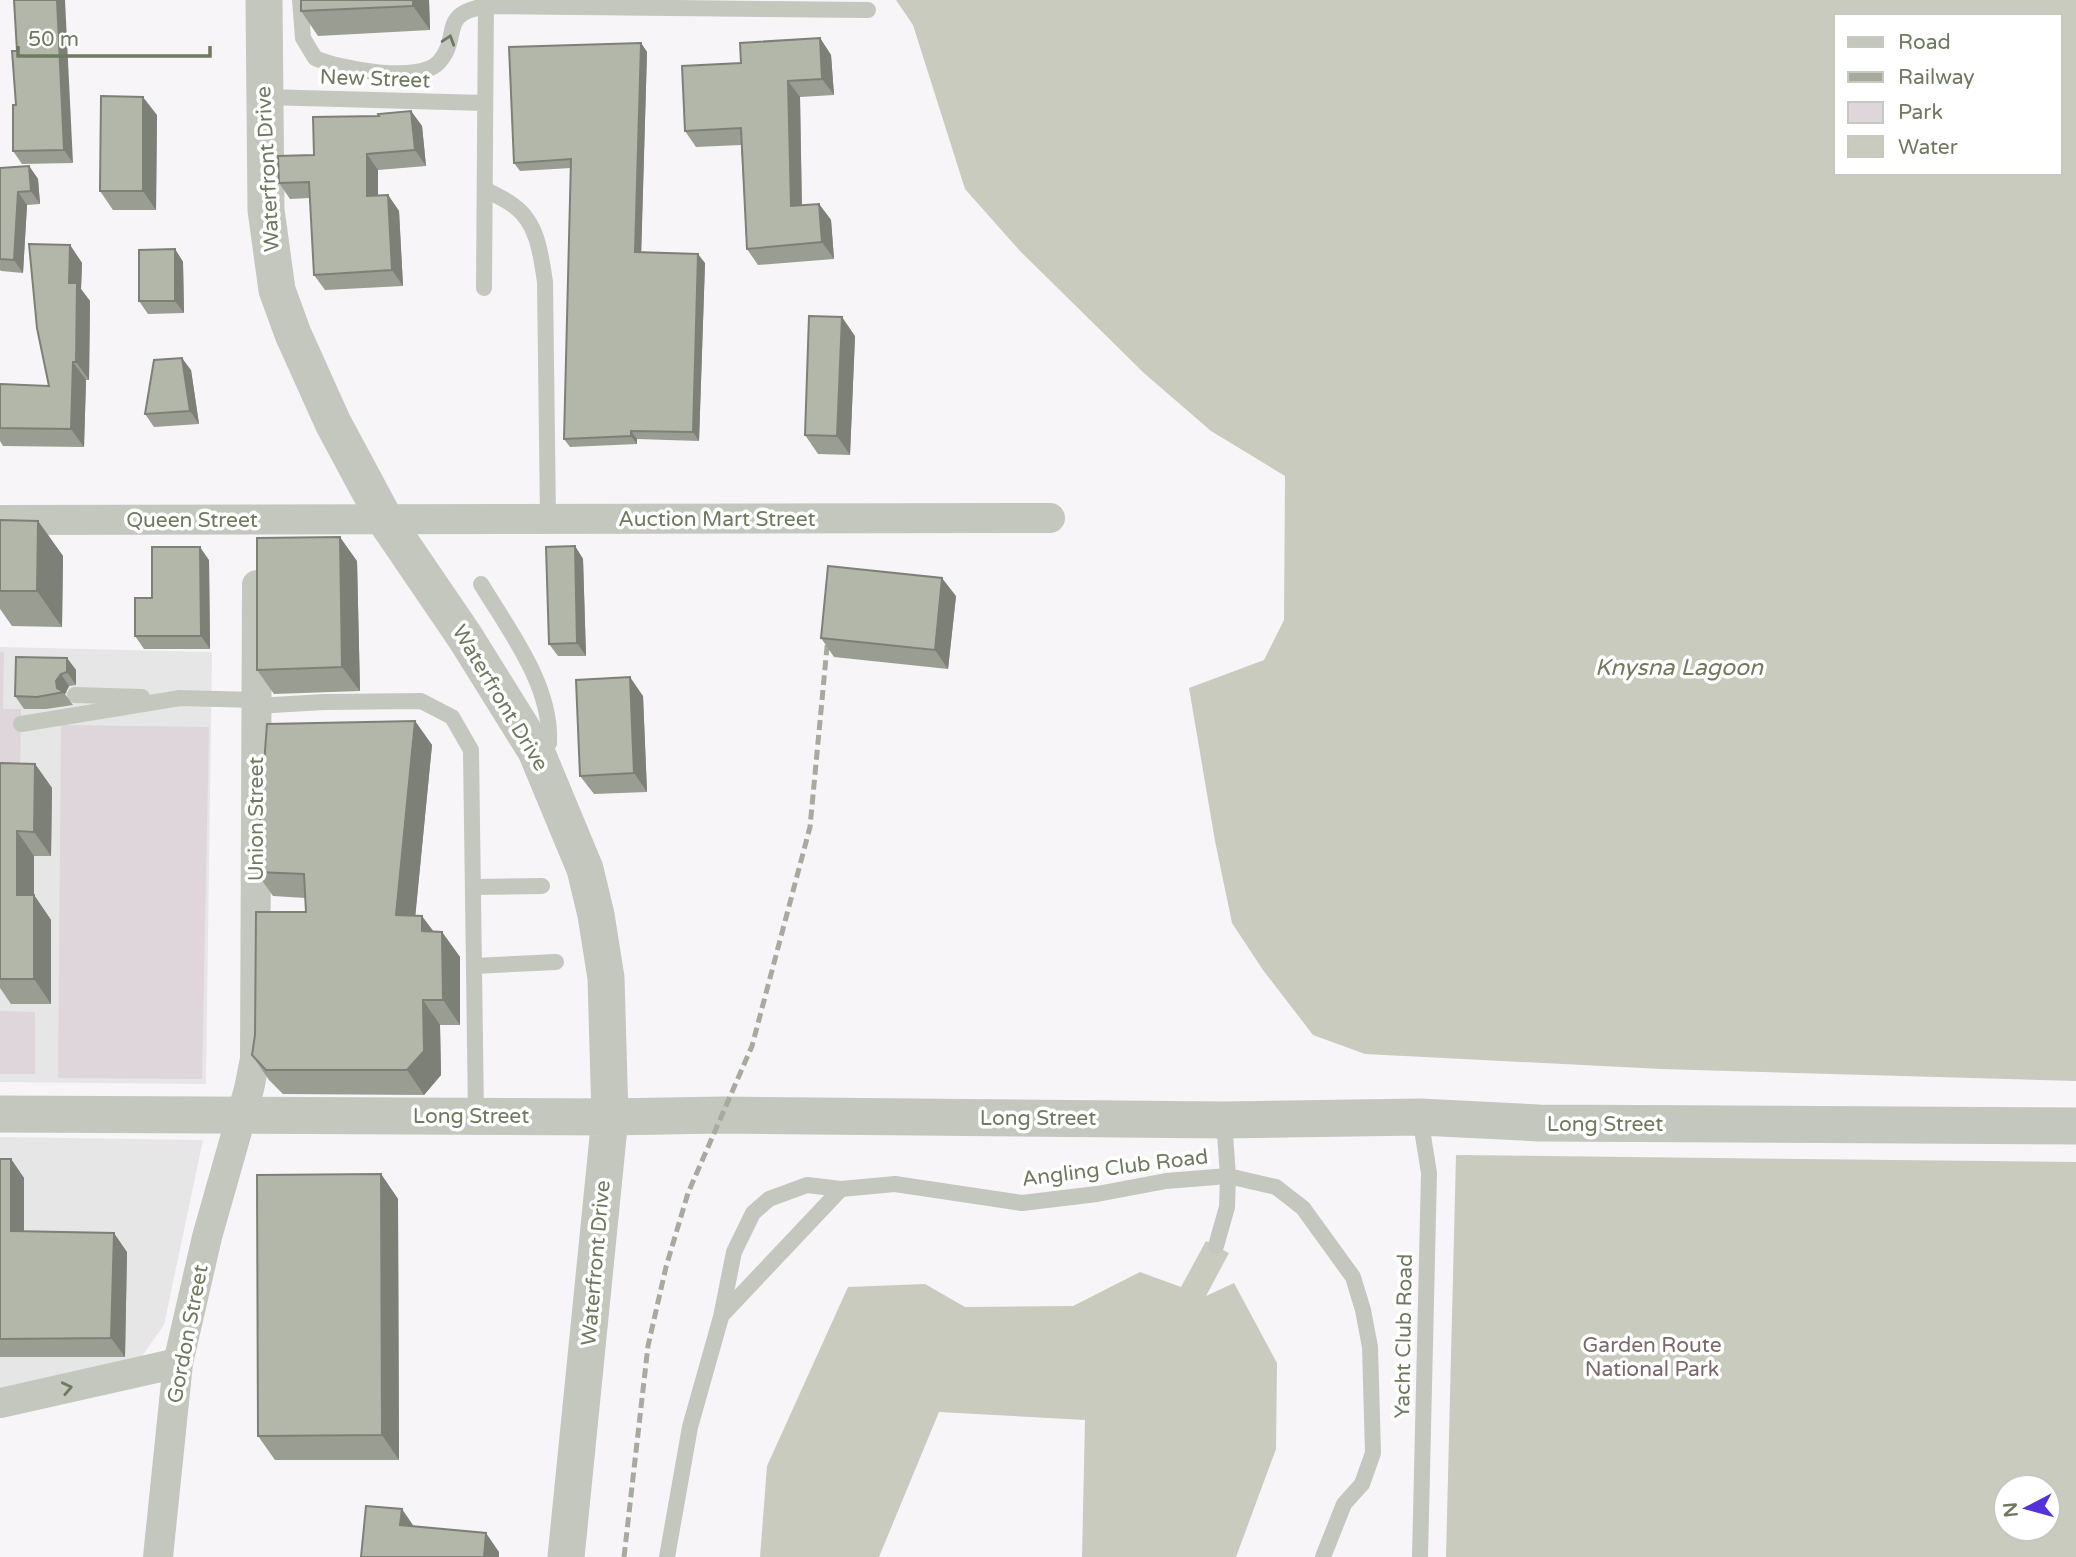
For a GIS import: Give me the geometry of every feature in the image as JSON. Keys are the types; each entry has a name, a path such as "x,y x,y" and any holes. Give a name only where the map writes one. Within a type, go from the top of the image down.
{"street":[{"name":"Waterfront Drive","path":"264,0 266,210 277,290 293,334 333,423 384,518 465,637 536,751 585,869 596,915 606,978 610,1117 566,1557"},
{"name":"Auction Mart Street","path":"384,518 1050,518"},
{"name":"Queen Street","path":"0,520 257,544 384,518"},
{"name":"Union Street","path":"240,1116 255,1059 257,544"},
{"name":"Long Street","path":"0,1114 610,1117 722,1115 1224,1120 1420,1117 1539,1123 2064,1126"},
{"name":"Gordon Street","path":"158,1557 178,1363 207,1237 240,1116"},
{"path":"0,1403 178,1363"}],"lane":[{"path":"300,0 303,38 315,58 331,64 402,75 421,73 440,62 455,21 461,13 486,3 868,10"},
{"path":"484,288 486,3"},
{"name":"New Street","path":"264,97 485,103"},
{"path":"485,190 516,206 532,226 540,248 545,282 548,519"},
{"path":"481,584 543,696 550,723 549,743 536,751"},
{"path":"75,695 256,703 421,701 452,717 471,750 476,1116"},
{"path":"21,724 180,698"},
{"path":"473,887 542,886"},
{"path":"474,966 556,962"},
{"name":"Yacht Club Road","path":"1420,1117 1429,1173 1420,1557"},
{"name":"Angling Club Road","path":"1216,1246 1227,1207 1224,1120"},
{"name":"Angling Club Road","path":"667,1557 690,1427 721,1317 734,1252 753,1213 769,1199 807,1185 841,1189 895,1184 1022,1203 1097,1194 1166,1181 1228,1176 1276,1187 1303,1208 1353,1277 1363,1310 1370,1347 1373,1453 1362,1484 1345,1504 1323,1557"},
{"name":"Angling Club Road","path":"721,1317 841,1189"}],"shaded area":[{"path":"0,647 212,652 206,1084 0,1082"},
{"path":"0,1137 203,1140 164,1325 142,1356 0,1388"}],"green space":[{"path":"0,652 4,652 3,709 21,709 20,781 0,781"},
{"path":"61,725 209,727 202,1079 58,1078"},
{"path":"0,1011 35,1012 35,1074 0,1074"}],"water":[{"name":"Knysna Lagoon","path":"896,0 2076,0 2076,1081 1661,1069 1365,1054 1313,1035 1263,970 1232,923 1189,688 1264,660 1284,620 1285,476 1211,431 1145,374 1021,252 965,189 913,25"},
{"name":"Garden Route National Park","path":"1456,1155 2076,1162 2076,1557 1446,1557"},
{"path":"1206,1241 1229,1253 1206,1296 1234,1283 1277,1363 1276,1449 1236,1557 1082,1557 1085,1420 939,1412 879,1557 760,1557 767,1466 848,1287 925,1284 965,1307 1073,1306 1140,1272 1181,1287"}],"building":[{"path":"14,0 57,0 64,150 13,151 13,105 16,105 12,51 17,51"},
{"path":"301,0 413,0 413,6 301,11"},
{"path":"820,38 822,79 788,81 791,206 819,204 822,242 747,249 741,128 685,131 682,66 741,63 740,43"},
{"path":"641,43 635,252 698,254 693,432 631,431 631,436 564,439 571,159 514,163 509,47"},
{"path":"101,96 143,97 143,191 100,191"},
{"path":"411,111 415,150 367,154 367,196 388,195 392,270 314,275 309,182 279,183 278,156 314,155 313,117 379,116 378,114"},
{"path":"29,166 31,191 18,192 14,260 0,259 0,168"},
{"path":"29,244 70,245 69,283 77,283 76,362 73,362 71,429 0,428 0,384 49,386 37,328"},
{"path":"175,249 175,301 139,301 139,250"},
{"path":"809,316 842,317 837,436 805,435"},
{"path":"182,358 190,411 145,414 154,360"},
{"path":"0,520 38,521 37,591 0,591"},
{"path":"340,537 342,667 257,670 257,538"},
{"path":"575,546 577,643 549,644 546,547"},
{"path":"152,547 200,547 201,636 135,636 135,598 152,598"},
{"path":"828,566 942,578 935,650 821,638"},
{"path":"16,657 67,658 67,672 61,674 56,681 57,688 64,692 37,697 15,696"},
{"path":"630,677 634,773 580,776 576,680"},
{"path":"415,721 396,915 422,916 422,931 442,932 443,1000 423,1000 424,1051 407,1070 266,1070 252,1055 255,1035 256,912 306,912 304,874 256,872 267,724"},
{"path":"0,763 35,764 34,832 17,831 17,895 34,895 34,979 0,979"},
{"path":"0,1159 11,1159 11,1231 114,1233 111,1338 0,1339"},
{"path":"381,1174 382,1435 258,1436 257,1175"},
{"path":"366,1506 402,1509 400,1525 486,1533 484,1557 361,1557"}],"railway":[{"path":"624,1557 648,1346 666,1267 688,1193 752,1046 810,827 829,626"}]}
